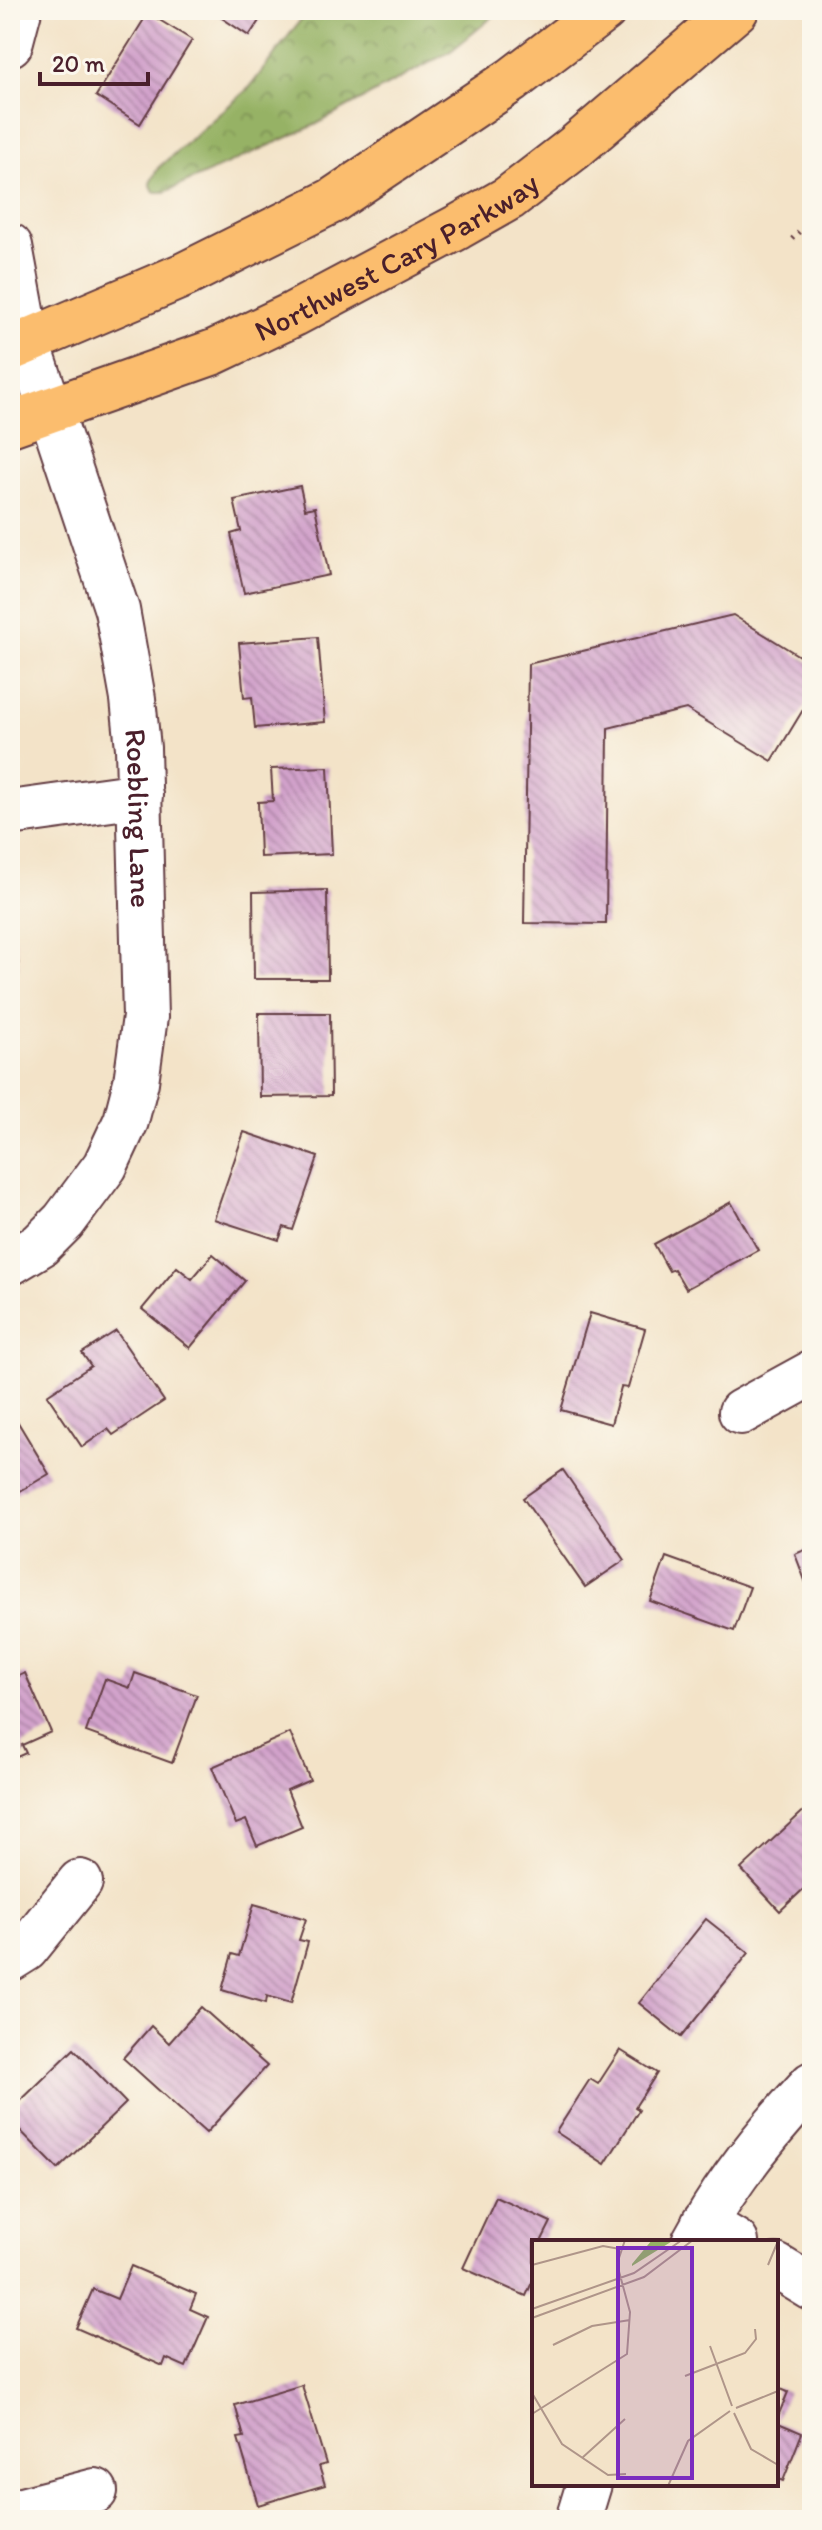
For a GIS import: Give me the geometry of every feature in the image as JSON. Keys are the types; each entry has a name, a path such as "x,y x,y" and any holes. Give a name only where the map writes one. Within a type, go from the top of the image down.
{"main road":[{"path":"19,346 184,275 332,201 512,80 604,10"},
{"name":"Northwest Cary Parkway","path":"29,417 214,352 294,314 509,198 574,148 736,10"}],"street":[{"path":"10,44 19,10"},
{"name":"Roebling Lane","path":"10,246 29,417 117,610 133,699 140,795 145,1017 138,1072 126,1121 105,1166 81,1200 40,1245 10,1263"},
{"path":"10,813 140,795"},
{"path":"741,1412 812,1373"},
{"path":"10,1959 26,1949 80,1882"},
{"path":"712,2236 778,2120 812,2084"},
{"path":"778,2267 812,2288"},
{"path":"578,2520 588,2486"},
{"path":"10,2513 95,2491"}],"path":[{"path":"792,239 812,219"}],"green space":[{"path":"308,10 501,10 451,51 315,125 165,192 154,192 150,183 158,168 250,87"}],"building":[{"path":"210,10 266,10 249,36"},
{"path":"148,13 192,40 140,124 96,96"},
{"path":"300,486 305,509 315,507 329,575 244,593 231,534 241,531 234,500"},
{"path":"733,615 812,664 812,695 772,761 686,709 608,728 606,924 524,923 528,664"},
{"path":"318,637 325,722 255,728 252,697 244,698 239,643"},
{"path":"328,767 332,854 260,857 258,802 273,801 271,769"},
{"path":"327,890 328,979 254,979 253,892"},
{"path":"14,933 19,968 10,970 10,934"},
{"path":"259,1013 330,1013 331,1096 260,1097"},
{"path":"244,1132 318,1157 293,1230 284,1227 279,1240 214,1219"},
{"path":"731,1202 758,1250 686,1289 674,1269 669,1271 654,1244"},
{"path":"213,1254 245,1281 190,1348 142,1309 177,1267 192,1279"},
{"path":"590,1313 645,1329 628,1388 621,1387 611,1424 561,1410"},
{"path":"116,1331 164,1401 113,1435 108,1429 82,1447 47,1395 91,1366 82,1353"},
{"path":"16,1419 49,1474 10,1497 10,1423"},
{"path":"563,1470 625,1560 585,1587 523,1498"},
{"path":"812,1547 812,1599 795,1554"},
{"path":"666,1557 750,1587 734,1631 650,1601"},
{"path":"25,1673 51,1732 22,1745 26,1753 10,1760 10,1680"},
{"path":"135,1673 197,1695 172,1763 86,1732 105,1679 130,1688"},
{"path":"290,1733 310,1780 287,1790 302,1827 257,1846 246,1820 236,1824 212,1767"},
{"path":"812,1803 812,1881 780,1911 741,1869"},
{"path":"254,1904 306,1919 299,1940 308,1942 291,2003 267,1996 266,2003 222,1990 232,1954 239,1956"},
{"path":"706,1919 749,1953 681,2037 639,2003"},
{"path":"201,2007 267,2066 206,2133 123,2058 151,2026 169,2043"},
{"path":"74,2049 126,2103 58,2169 10,2120 10,2111"},
{"path":"620,2050 657,2073 635,2107 639,2110 605,2164 556,2132 590,2079 598,2084"},
{"path":"496,2197 551,2222 542,2240 532,2240 532,2282 526,2296 463,2268"},
{"path":"131,2266 196,2294 190,2309 208,2317 186,2367 166,2358 163,2366 76,2328 93,2289 117,2299"},
{"path":"302,2385 326,2464 319,2466 325,2485 258,2505 238,2438 244,2437 235,2405"},
{"path":"778,2388 788,2392 778,2416"},
{"path":"778,2423 802,2433 783,2481 778,2479"}]}
